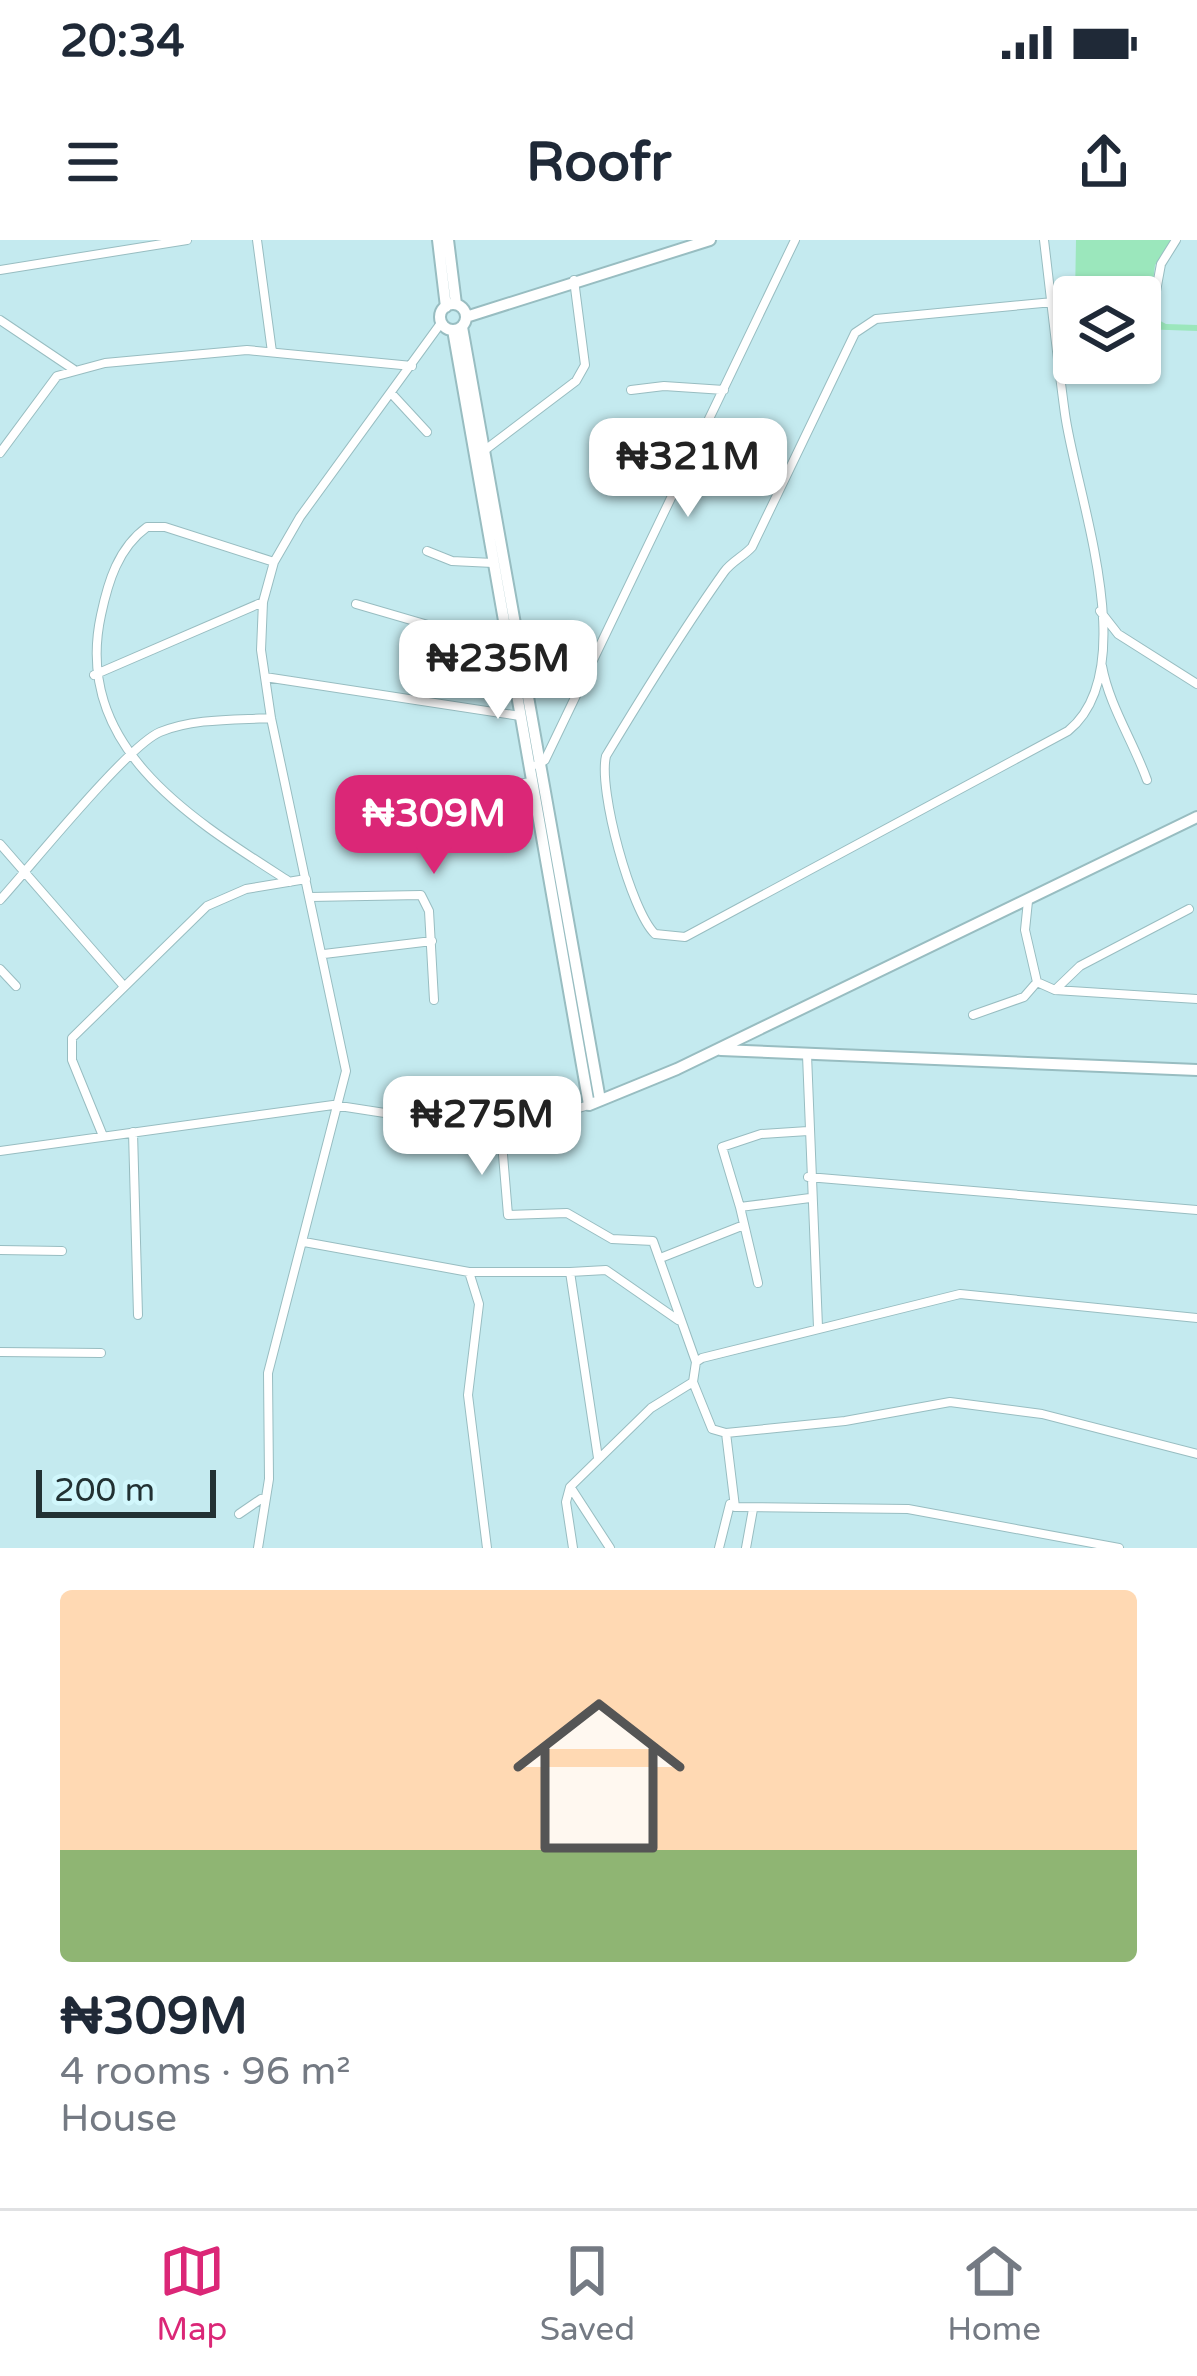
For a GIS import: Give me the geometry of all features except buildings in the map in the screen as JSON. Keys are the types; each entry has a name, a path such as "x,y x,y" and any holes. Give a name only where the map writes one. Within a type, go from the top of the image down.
{"street":[{"path":"0,270 134,244 187,240"},
{"path":"257,240 272,352"},
{"path":"438,240 483,451 595,1103"},
{"path":"448,240 451,306 520,716 534,766"},
{"path":"258,1548 262,1498 269,1479 268,1373 304,1242 333,1106 345,1083 345,1053 265,677 263,602 274,562 311,501 391,393 456,324 574,280 710,240"},
{"path":"595,1103 532,782 534,766 795,240"},
{"path":"1045,240 1053,302 876,319 855,333 752,547 726,568 711,597 681,628 606,756 602,776 607,812 643,922 655,934 685,937 1068,731 1089,711 1100,658"},
{"path":"1159,276 1176,240"},
{"path":"483,451 576,381 585,365 574,280"},
{"path":"0,320 74,370"},
{"path":"0,453 43,389 74,370 179,353 272,352 412,366"},
{"path":"1062,384 1092,528 1106,690 1133,738 1147,780"},
{"path":"631,390 724,390"},
{"path":"391,393 427,432"},
{"path":"274,562 165,527 147,527 119,558 106,592 94,675 100,703 131,753 176,806 290,882"},
{"path":"427,551 452,561 494,563"},
{"path":"94,675 263,602"},
{"path":"356,604 428,625 505,631"},
{"path":"1100,610 1118,634 1197,684"},
{"path":"265,677 520,716"},
{"path":"0,900 131,753 158,732 271,718"},
{"path":"416,796 532,782"},
{"path":"0,1151 333,1106 501,1131 595,1103 717,1050 1197,817"},
{"path":"0,844 122,984"},
{"path":"103,1136 70,1049 72,1038 122,984 221,896 306,879"},
{"path":"310,897 412,891 426,904 434,1000"},
{"path":"1028,901 1025,930 1037,982"},
{"path":"1055,990 1080,966 1189,909"},
{"path":"324,954 432,941"},
{"path":"0,969 16,986"},
{"path":"1037,982 1055,990 1197,999"},
{"path":"973,1016 1024,997 1037,982"},
{"path":"717,1050 1197,1070"},
{"path":"806,1055 818,1328"},
{"path":"501,1131 508,1215 567,1213 612,1239 648,1238 663,1257 695,1362 693,1382 712,1429 726,1433 845,1421 950,1402 1042,1414 1197,1454"},
{"path":"758,1283 722,1147 760,1134 808,1131"},
{"path":"133,1132 138,1315"},
{"path":"808,1178 1197,1210"},
{"path":"740,1207 809,1198"},
{"path":"663,1257 744,1225"},
{"path":"304,1242 469,1272 606,1270 679,1321"},
{"path":"0,1250 62,1251"},
{"path":"469,1272 479,1304 468,1395 487,1548"},
{"path":"570,1272 598,1460"},
{"path":"695,1362 971,1294 1197,1318"},
{"path":"0,1352 101,1353"},
{"path":"573,1548 566,1502 570,1487 651,1408 693,1382"},
{"path":"719,1548 730,1504 726,1433"},
{"path":"570,1487 610,1548"},
{"path":"239,1514 262,1498"},
{"path":"730,1504 753,1509 908,1509 1119,1548"},
{"path":"746,1548 753,1509"}],"green space":[{"path":"1076,240 1175,240 1155,265 1154,276 1075,276"},
{"path":"1161,321 1197,325 1197,331 1161,330"}]}
